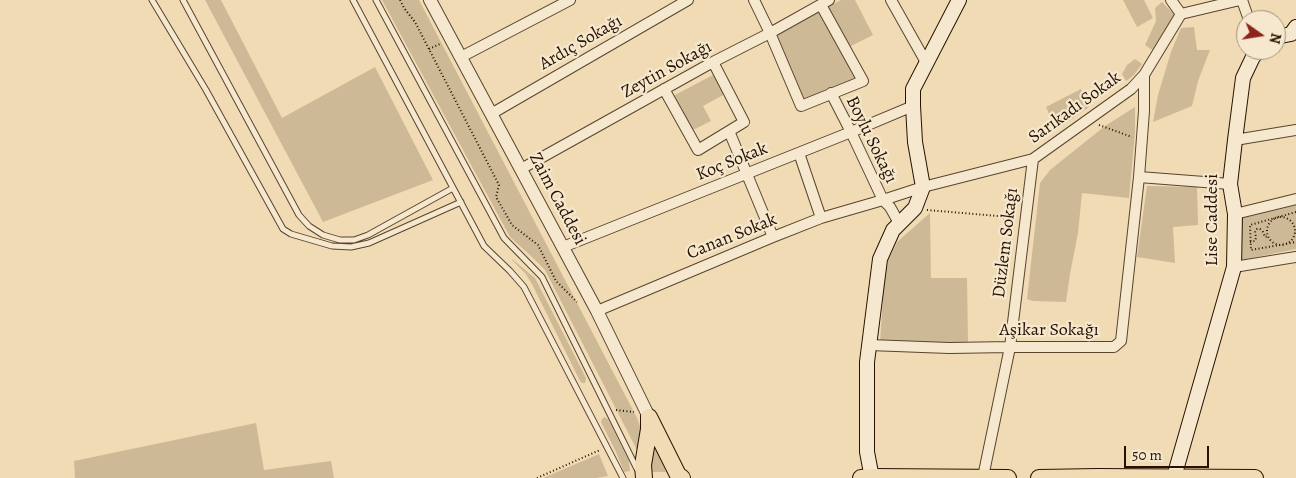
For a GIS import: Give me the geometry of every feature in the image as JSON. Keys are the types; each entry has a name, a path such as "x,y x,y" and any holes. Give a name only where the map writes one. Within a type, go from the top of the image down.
{"main road":[{"path":"959,0 913,89 915,142 923,187 915,208 893,230 880,259 867,362 868,478 1008,478"},
{"name":"Lise Caddesi","path":"1174,477 1234,267 1235,214 1230,184 1243,78 1252,60"},
{"path":"643,478 649,416"},
{"path":"649,416 678,474 682,478"},
{"path":"1039,478 1255,478"}],"street":[{"name":"Zaim Caddesi","path":"430,0 597,310 649,416"},
{"path":"461,57 570,0"},
{"name":"Ardıç Sokağı","path":"491,114 688,0"},
{"path":"754,0 801,106 862,81 825,2"},
{"path":"891,0 927,64"},
{"path":"1171,0 1181,14 1241,0"},
{"name":"Zeytin Sokağı","path":"521,169 825,2"},
{"name":"Sarıkadı Sokak","path":"923,187 1033,159 1131,89 1144,75 1181,14"},
{"path":"664,89 698,150 744,122 713,62"},
{"name":"Aşikar Sokağı","path":"869,345 949,348 1010,346 1114,347 1121,341 1139,177 1144,111 1144,75"},
{"name":"Boylu Sokağı","path":"831,93 882,200"},
{"name":"Koç Sokak","path":"563,247 913,106"},
{"path":"1235,140 1296,130"},
{"path":"729,131 773,237"},
{"path":"799,153 821,218"},
{"name":"Düzlem Sokağı","path":"983,478 1010,346 1033,159"},
{"path":"1139,177 1230,184"},
{"name":"Canan Sokak","path":"597,310 821,218 923,187"},
{"path":"1235,214 1296,199"},
{"path":"882,200 890,207 899,223"},
{"path":"1234,267 1296,257"}],"lane":[{"path":"152,0 206,90 283,228 291,234 332,246 351,247 369,244 461,202"},
{"path":"184,0 299,215 309,226 323,234 340,240 354,240 368,235 454,188"},
{"path":"353,0 484,246 524,287 623,478"},
{"path":"376,0 504,238 542,277 643,478"}],"path":[{"path":"400,0 415,22 499,185 496,197 512,225 538,245 556,281 582,306"},
{"path":"1087,120 1142,140"},
{"path":"915,208 998,216 1024,227"},
{"path":"1296,212 1250,225 1251,250 1296,242"},
{"path":"1234,244 1254,241 1257,229 1263,232 1265,237 1268,236 1274,243 1283,245 1291,241 1296,228 1286,218 1277,218 1270,223 1267,232 1268,236"},
{"path":"607,408 649,416"},
{"path":"536,478 602,449"}],"shaded area":[{"path":"205,0 221,0 282,118 375,67 433,180 323,222"},
{"path":"382,0 419,0 637,418 641,429 638,452 545,270 510,237"},
{"path":"841,0 855,0 873,35 847,48 826,8"},
{"path":"1123,0 1144,0 1153,18 1137,27"},
{"path":"1162,2 1176,16 1152,50 1145,45 1156,21 1155,8"},
{"path":"819,10 857,80 803,102 775,36"},
{"path":"1194,27 1197,50 1210,50 1198,81 1192,106 1153,122 1158,95 1171,52 1181,28"},
{"path":"1135,59 1142,64 1134,75 1126,81 1122,74 1127,65"},
{"path":"715,74 725,94 703,106 711,121 691,131 673,96"},
{"path":"1081,89 1089,107 1056,130 1046,107"},
{"path":"1135,107 1135,133 1129,198 1082,193 1078,233 1066,302 1033,301 1027,299 1040,183 1050,170 1105,126"},
{"path":"1147,186 1197,187 1198,225 1173,227 1175,263 1137,257"},
{"path":"1296,203 1296,249 1237,261 1238,218"},
{"path":"930,213 931,278 967,278 968,343 880,343 885,267 897,242"},
{"path":"512,259 535,278 586,378 585,383 580,381 532,284"},
{"path":"604,417 608,419 629,461 630,471 624,472 601,422"},
{"path":"256,423 264,470 331,461 334,478 75,478 74,461"},
{"path":"652,439 666,472 648,472"},
{"path":"599,454 608,476 596,478 543,478"}]}
